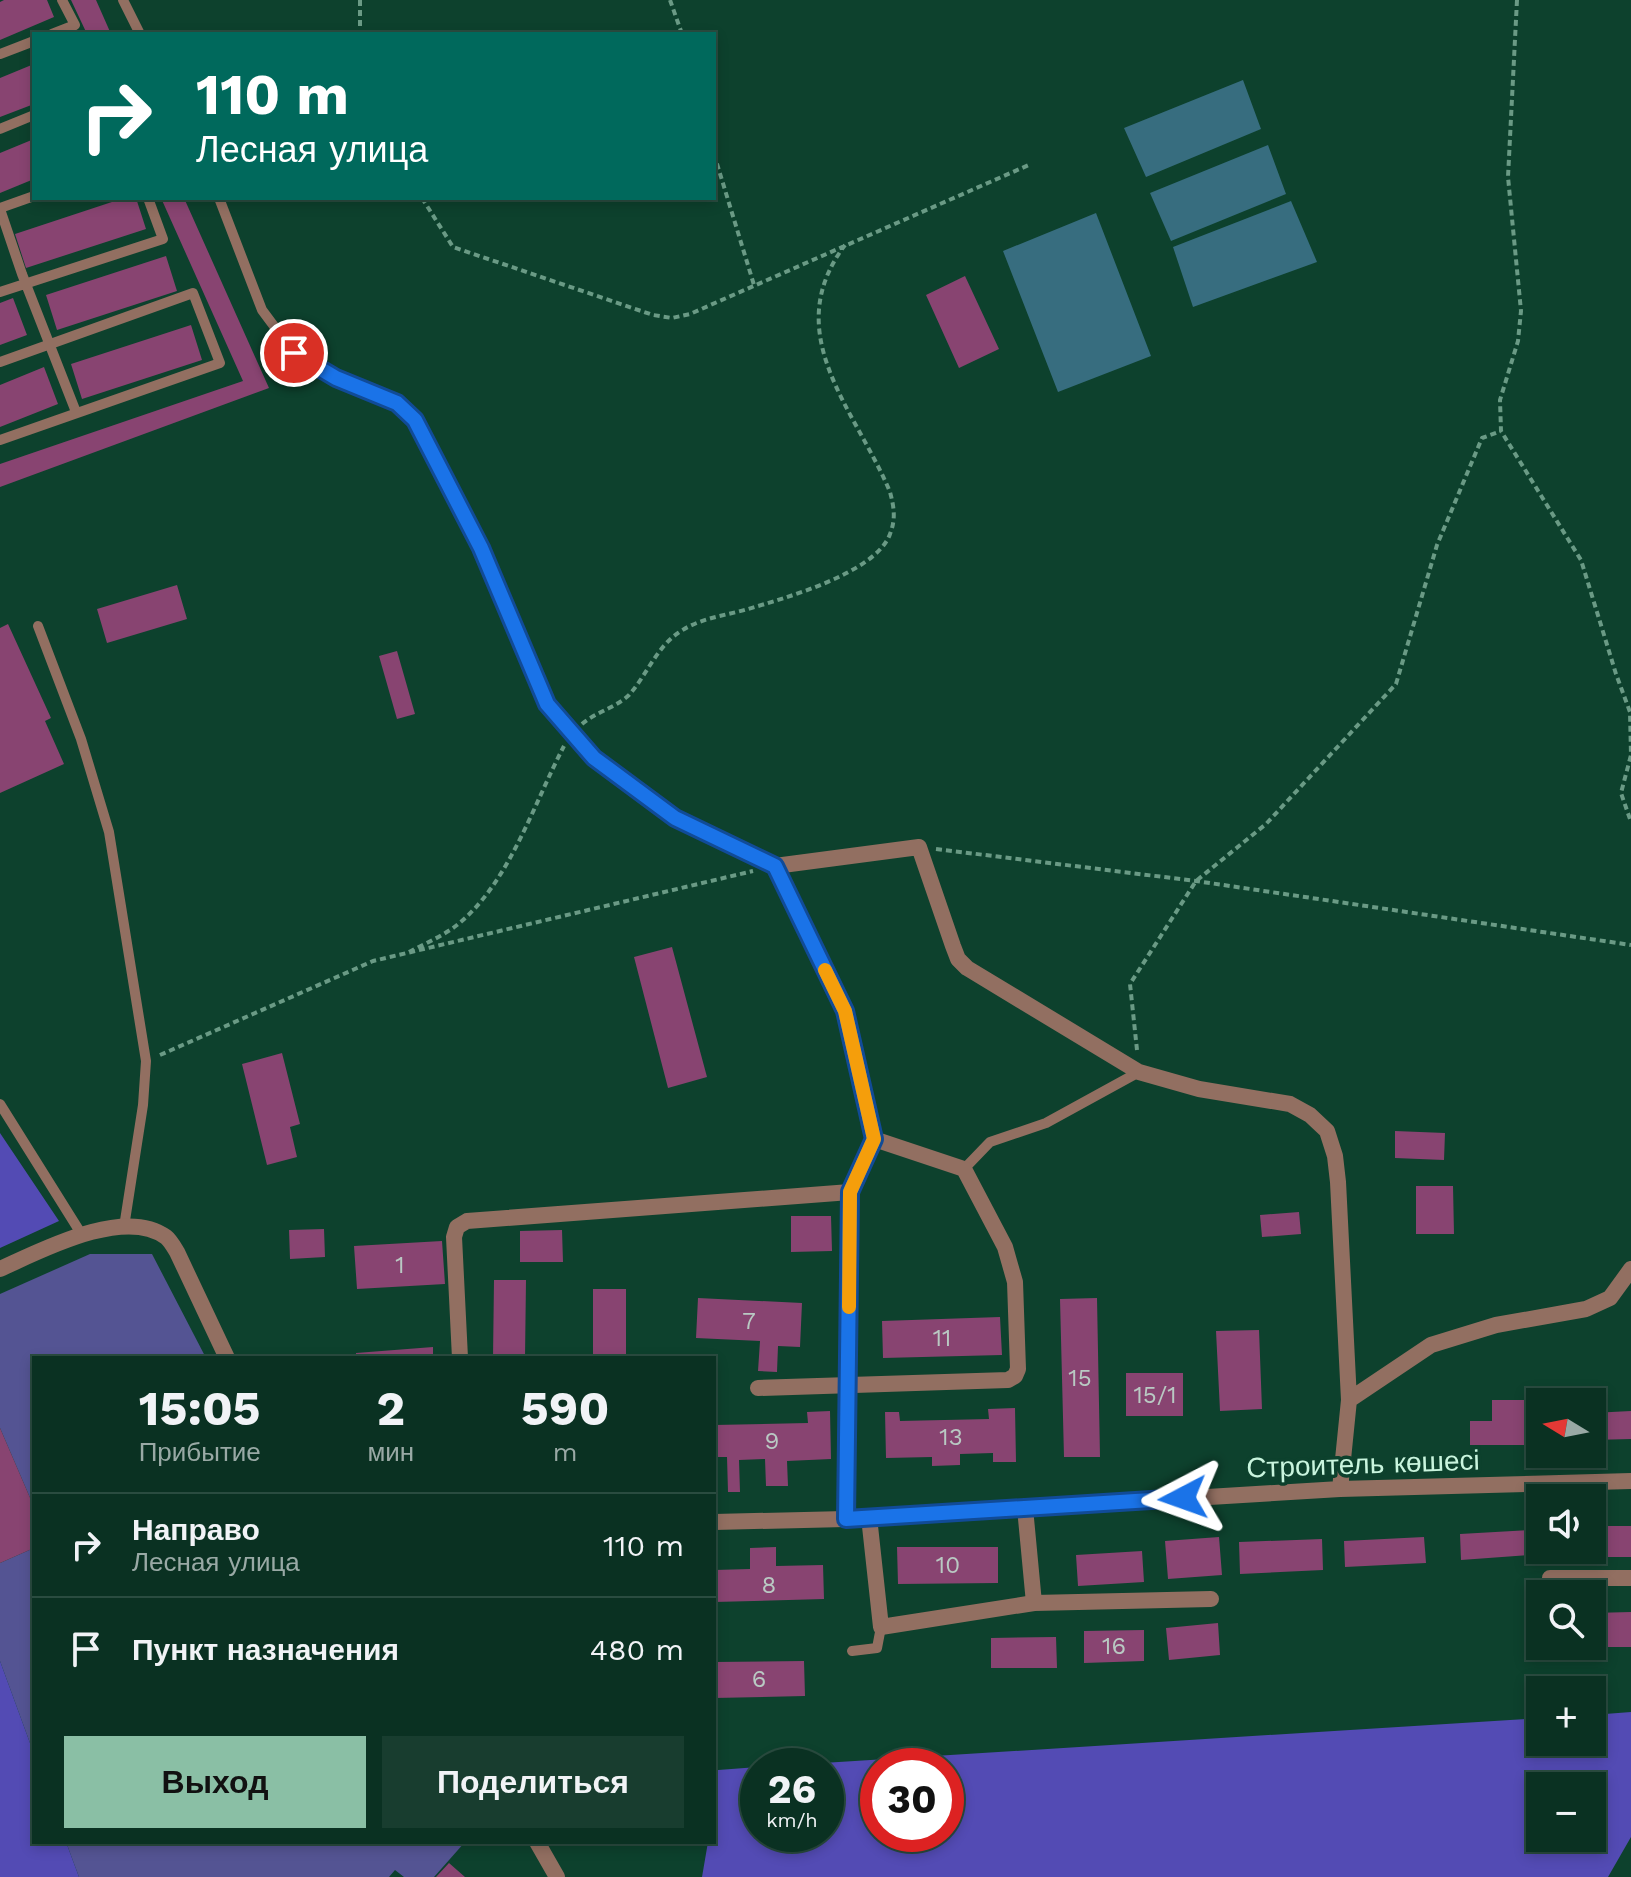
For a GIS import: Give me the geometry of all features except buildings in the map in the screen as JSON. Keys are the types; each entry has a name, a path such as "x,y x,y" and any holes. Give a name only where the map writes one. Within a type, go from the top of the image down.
{"street":[{"path":"775,866 919,847 958,959 967,968 1139,1072 1199,1089 1290,1104 1310,1115 1327,1131 1335,1156 1338,1182 1349,1400 1340,1489"},
{"path":"758,1388 1008,1380 1015,1376 1018,1369 1015,1282 1005,1247 964,1169 874,1139"},
{"path":"460,1356 454,1237 457,1227 467,1221 850,1192"},
{"path":"0,1269 103,1228 153,1231 167,1238 177,1252 226,1356"},
{"path":"1349,1400 1431,1345 1496,1325 1586,1309 1610,1298 1631,1269"},
{"name":"Строитель көшесі","path":"716,1522 846,1519 1340,1489 1631,1481"},
{"path":"1025,1508 1034,1603"},
{"path":"869,1517 881,1627 1034,1603 1211,1599"},
{"path":"1550,1578 1631,1578"},
{"path":"538,1844 557,1877"}],"lane":[{"path":"62,0 76,30"},
{"path":"123,0 139,32"},
{"path":"0,54 32,42"},
{"path":"0,129 32,116"},
{"path":"32,197 0,209 76,412"},
{"path":"0,292 163,239 149,200"},
{"path":"220,200 262,310 294,353 336,378 397,403 415,420 481,548 547,704 594,758 675,818 775,866 845,1011 874,1139 850,1192 846,1519"},
{"path":"0,362 193,293 220,363 0,440"},
{"path":"38,626 81,739 109,832 146,1061 143,1105 124,1227"},
{"path":"964,1169 990,1142 1046,1123 1139,1072"},
{"path":"0,1104 82,1235"},
{"path":"852,1651 877,1648 881,1627"}],"path":[{"path":"360,0 360,32"},
{"path":"670,0 681,32"},
{"path":"1517,0 1508,177 1521,311 1518,341 1500,400 1501,431 1581,560 1630,712 1631,755 1621,793 1631,822"},
{"path":"716,161 754,285"},
{"path":"423,200 453,247 653,315 672,318 690,314 1031,164"},
{"path":"409,952 456,926 476,907 505,864 572,733 589,718 614,706 629,694 676,634 697,622 818,586 862,564 890,536 895,512 890,492 823,360 819,335 824,287 831,264 845,245"},
{"path":"1139,1072 1130,984 1196,881 1266,824 1396,684 1437,545 1482,438 1501,431"},
{"path":"919,847 1196,881 1631,945"},
{"path":"146,1061 373,961 775,866"}],"shaded area":[{"path":"0,1133 59,1221 0,1248"},
{"path":"90,1254 152,1254 205,1356 32,1356 32,1502 0,1428 0,1294"},
{"path":"32,1549 32,1749 0,1661 0,1563"},
{"path":"0,1661 32,1749 32,1844 67,1844 79,1877 0,1877"},
{"path":"1631,1712 1631,1837 1608,1877 702,1877 708,1844 716,1844 718,1770 740,1768 740,1852 844,1852 844,1762 860,1761 860,1852 964,1852 964,1754 1526,1719 1526,1756 1606,1756 1606,1714"},
{"path":"67,1844 463,1844 434,1877 404,1877 395,1870 389,1877 79,1877"}],"water":[{"path":"1243,80 1261,129 1146,177 1124,128"},
{"path":"1268,145 1286,194 1171,241 1150,193"},
{"path":"1291,201 1317,262 1193,307 1173,247"},
{"path":"1096,213 1151,356 1058,392 1003,251"}],"slow traffic":[{"path":"825,970 845,1011 874,1139 850,1192 849,1307"}],"route":[{"path":"294,353 336,378 397,403 415,420 481,548 547,704 594,758 675,818 775,866 845,1011 874,1139 850,1192 846,1519 1183,1498"}]}
